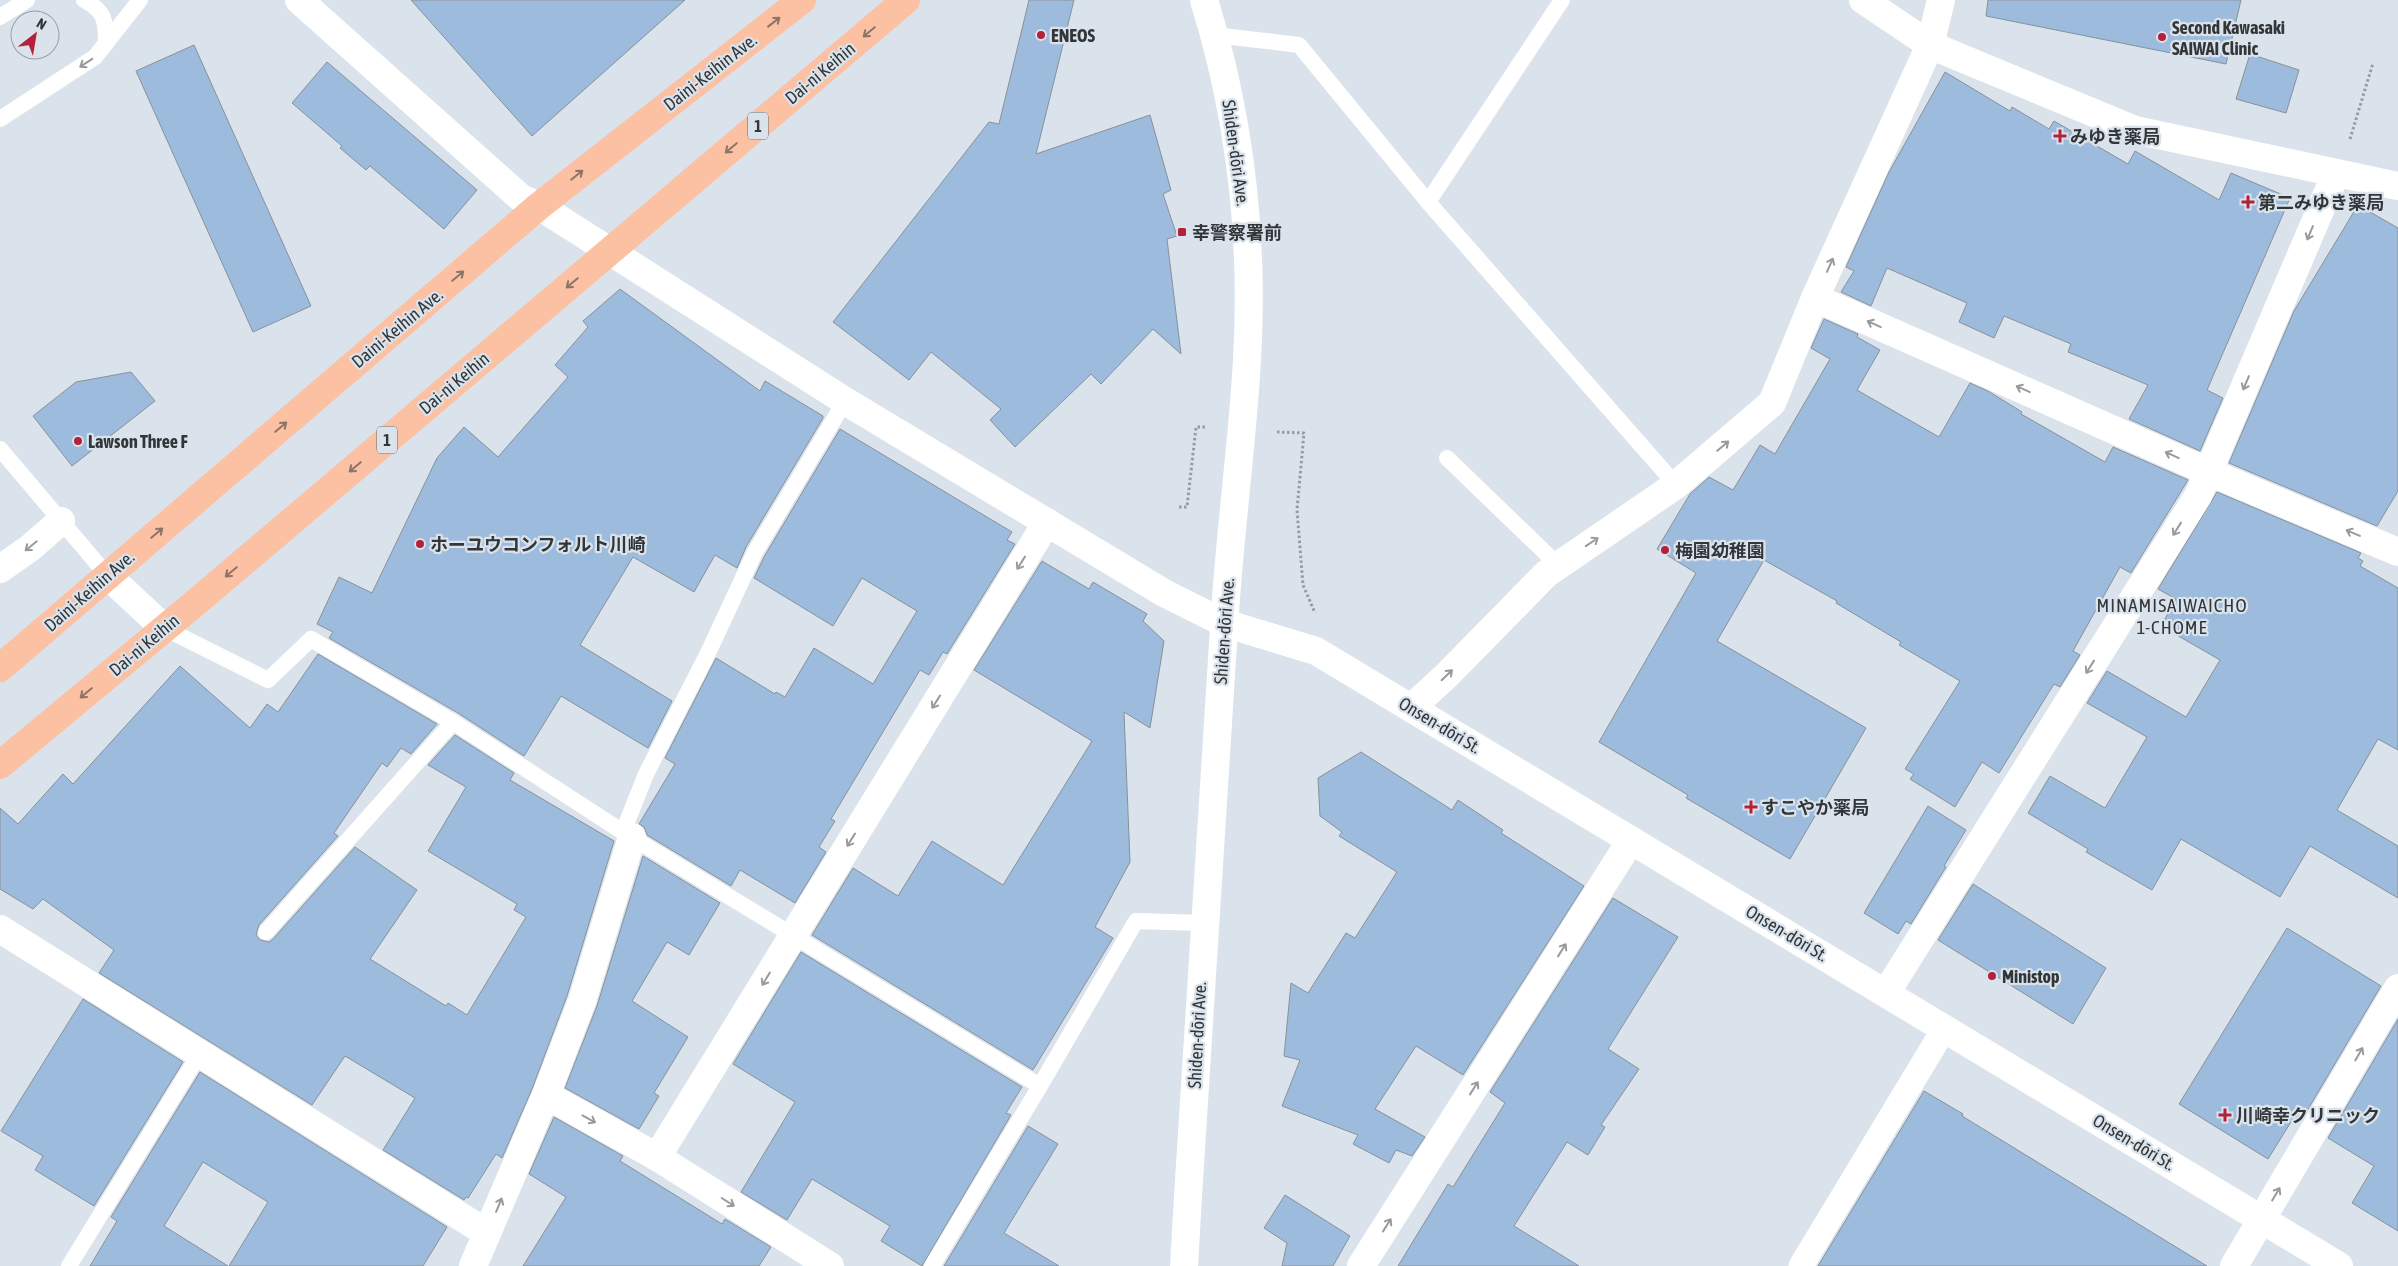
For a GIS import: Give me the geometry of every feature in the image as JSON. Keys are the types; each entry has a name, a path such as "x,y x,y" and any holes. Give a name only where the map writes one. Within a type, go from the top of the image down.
{"highway":[{"name":"Daini-Keihin Ave.","path":"0,668 106,575 539,206 802,0"},
{"name":"Dai-ni Keihin","path":"0,765 906,0"}],"street":[{"name":"Onsen-dōri St.","path":"299,0 520,198 539,206 844,401 1164,593 1224,623 1316,650 2340,1266"},
{"name":"Shiden-dōri Ave.","path":"1184,1266 1224,623 1247,358 1248,275 1244,192 1233,113 1215,35 1204,0"},
{"path":"1863,0 1930,45 2135,130 2398,186"},
{"path":"1411,708 1446,676 1546,574 1676,485 1772,403 1815,298 1930,45 1941,0"},
{"path":"1886,993 2198,496 2336,173"},
{"path":"1815,298 2209,472 2398,552"},
{"path":"0,569 30,548 61,521"},
{"path":"657,1157 1047,522"},
{"path":"106,575 164,628"},
{"path":"473,1266 546,1095 582,1002 628,834"},
{"path":"1361,1266 1632,840"},
{"path":"0,930 200,1053 487,1234"},
{"path":"2234,1266 2398,988"},
{"path":"1801,1266 1944,1029"},
{"path":"546,1095 657,1157 830,1266"}],"lane":[{"path":"0,17 27,0"},
{"path":"84,0 94,5 106,22 106,43"},
{"path":"0,118 95,57 140,0"},
{"path":"1428,202 1562,0"},
{"path":"1215,35 1299,45 1428,202 1676,485"},
{"path":"628,834 646,774 708,653 755,552 844,401"},
{"path":"0,449 106,575"},
{"path":"1447,458 1558,565"},
{"path":"164,628 268,680 311,639 453,722 792,936 1040,1086"},
{"path":"266,932 453,722"},
{"path":"932,1266 1136,921 1204,923"},
{"path":"69,1266 200,1053"}],"path":[{"path":"2336,173 2345,153 2373,63"},
{"path":"1179,507 1187,507 1196,426"},
{"path":"1304,433 1297,510 1304,585 1318,620"}],"building":[{"path":"411,0 685,0 532,136"},
{"path":"1029,0 1074,0 1036,154 1150,115 1171,190 1163,194 1177,236 1167,239 1181,354 1153,329 1101,384 1091,374 1015,447 990,420 1001,409 931,352 909,380 833,322 989,122 999,124"},
{"name":"Second Kawasaki SAIWAI Clinic","path":"1988,0 2241,0 2226,64 1986,16"},
{"path":"194,45 311,306 253,332 136,71"},
{"path":"2250,54 2299,70 2286,113 2236,99"},
{"path":"327,62 477,190 444,229 370,166 366,170 340,148 342,146 292,103"},
{"path":"1945,72 2010,111 2012,107 2049,129 2054,121 2128,164 2135,151 2219,200 2231,173 2290,198 2207,390 2223,398 2200,451 2129,419 2148,385 2068,352 2071,344 2004,316 1994,338 1959,322 1967,303 1887,268 1871,306 1841,292 1854,271 1846,267 1889,172"},
{"path":"2358,205 2398,228 2398,491 2377,526 2229,463 2294,311"},
{"path":"620,289 760,391 765,381 823,416 823,418 746,547 737,568 715,555 694,592 633,557 580,645 672,701 648,748 561,696 524,756 458,713 329,638 333,632 317,624 339,577 372,593 437,458 464,427 498,457 568,377 555,365 588,327 583,321"},
{"path":"1824,319 1858,334 1857,337 1880,350 1857,390 1939,437 1970,383 1988,391 2022,412 2021,414 2105,462 2113,447 2188,480 2131,573 2120,567 2073,651 2080,655 2060,687 2054,684 1999,773 1982,762 1955,807 1910,779 1914,774 1905,769 1960,681 1899,645 1901,642 1836,603 1837,601 1764,560 1717,641 1866,728 1790,859 1686,798 1688,795 1599,742 1696,573 1657,549 1690,494 1709,477 1733,490 1760,445 1775,454 1830,359 1811,348"},
{"name":"Lawson Three F","path":"131,372 155,401 72,466 33,416 76,382"},
{"path":"840,429 1012,532 1007,540 1015,544 947,654 943,652 929,675 920,670 831,819 835,821 819,847 826,852 795,903 740,870 731,886 647,835 644,827 639,824 675,764 665,758 716,658 775,694 776,692 785,697 814,648 873,684 917,611 862,578 833,626 754,578 764,557"},
{"path":"2217,492 2361,553 2358,558 2363,561 2360,566 2398,588 2398,750 2378,739 2337,810 2398,846 2398,898 2310,846 2280,897 2181,839 2152,890 2086,852 2088,849 2028,813 2050,776 2105,808 2147,737 2087,703 2107,671 2186,717 2220,660 2161,626 2176,599 2158,589"},
{"path":"1042,561 1089,589 1093,582 1147,614 1143,621 1164,641 1150,728 1124,712 1130,862 1095,927 1113,938 1033,1070 812,935 853,868 898,896 932,841 1003,885 1092,741 974,670"},
{"path":"318,654 437,724 411,754 401,748 387,767 382,763 334,833 338,836 259,925 256,935 260,940 269,942 273,939 355,847 417,890 370,959 446,1006 448,1003 467,1015 526,917 514,910 517,904 428,851 466,787 428,765 455,735 514,773 510,780 614,841 567,996 532,1089 502,1158 496,1154 468,1198 466,1197 464,1200 383,1150 415,1098 345,1056 312,1105 99,973 114,950 43,899 33,909 0,889 0,808 18,824 63,774 73,784 180,666 250,728 267,704 278,712"},
{"path":"1361,752 1452,810 1458,800 1503,830 1501,833 1584,886 1463,1075 1416,1046 1375,1109 1425,1137 1412,1156 1396,1150 1389,1163 1353,1144 1358,1135 1282,1106 1300,1060 1284,1056 1291,983 1308,993 1346,933 1355,938 1397,872 1339,836 1342,832 1320,816 1318,778"},
{"path":"1928,806 1966,830 1911,924 1906,921 1898,934 1864,913"},
{"path":"643,856 720,903 689,955 667,942 632,1001 688,1037 654,1093 659,1096 639,1129 565,1088 597,1006"},
{"path":"1973,884 2106,968 2073,1024 1938,940"},
{"path":"1613,898 1678,937 1608,1049 1639,1069 1601,1125 1605,1127 1588,1155 1567,1142 1514,1226 1579,1266 1398,1266 1448,1184 1453,1187 1505,1103 1490,1092"},
{"path":"2287,928 2381,986 2301,1121 2294,1117 2268,1159 2179,1104"},
{"path":"801,952 1022,1087 1006,1113 1011,1115 922,1266 881,1241 890,1226 812,1179 787,1220 741,1192 795,1102 733,1064"},
{"path":"83,999 183,1062 94,1206 35,1170 43,1156 1,1131"},
{"path":"2398,1019 2398,1231 2352,1203 2374,1166 2328,1138"},
{"path":"200,1072 447,1227 423,1266 229,1266 268,1202 203,1162 164,1226 228,1266 90,1266 117,1221 111,1217"},
{"path":"1924,1091 1963,1114 1962,1116 2207,1266 1818,1266"},
{"path":"554,1117 623,1156 620,1161 722,1224 725,1219 771,1247 759,1266 523,1266 566,1197 529,1174"},
{"path":"1028,1126 1058,1144 1004,1233 1059,1266 944,1266"},
{"path":"1285,1195 1350,1236 1333,1266 1282,1266 1287,1243 1264,1228"}],"place":[{"name":"ENEOS","path":"1041,35"},
{"name":"Second Kawasaki SAIWAI Clinic","path":"2162,37"},
{"name":"みゆき薬局","path":"2060,136"},
{"name":"第二みゆき薬局","path":"2248,202"},
{"name":"幸警察署前","path":"1182,232"},
{"name":"Lawson Three F","path":"78,441"},
{"name":"ホーユウコンフォルト川崎","path":"420,544"},
{"name":"梅園幼稚園","path":"1665,550"},
{"name":"すこやか薬局","path":"1751,807"},
{"name":"Ministop","path":"1992,976"},
{"name":"川崎幸クリニック","path":"2225,1115"}],"district":[{"name":"MINAMISAIWAICHO 1-CHOME","path":"2172,616"}]}
